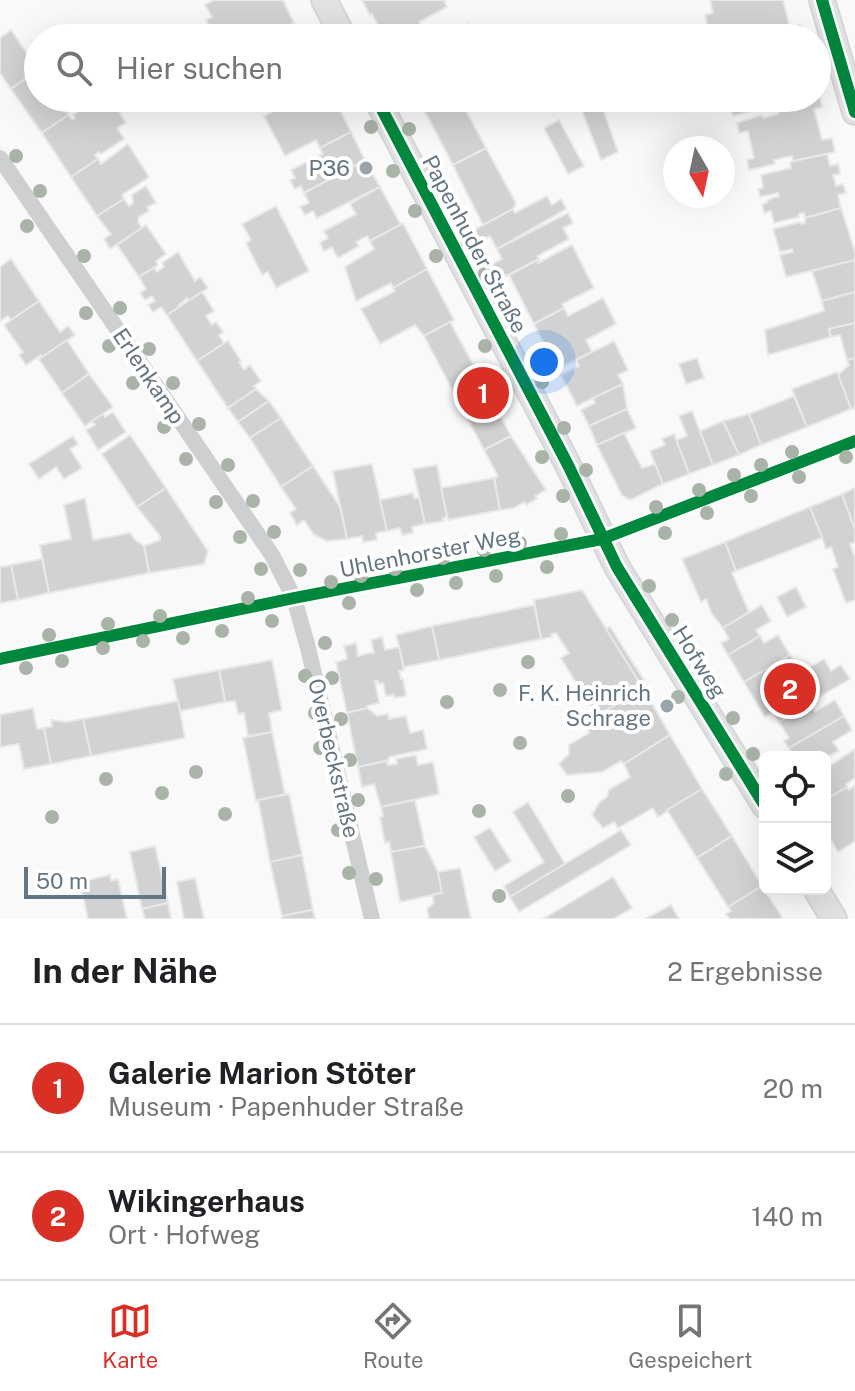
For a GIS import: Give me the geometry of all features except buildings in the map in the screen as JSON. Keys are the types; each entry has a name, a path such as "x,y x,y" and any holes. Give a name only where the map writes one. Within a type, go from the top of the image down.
{"street":[{"path":"324,0 337,24"},
{"path":"822,0 829,24"},
{"path":"831,31 855,112"},
{"name":"Papenhuder Straße","path":"383,112 560,451 602,539"},
{"name":"Erlenkamp","path":"0,158 272,555 294,598"},
{"name":"Uhlenhorster Weg","path":"0,659 602,539 855,441"},
{"name":"Hofweg","path":"602,539 759,796"},
{"name":"Overbeckstraße","path":"294,598 372,919"},
{"path":"820,895 834,919"}],"cycle path":[{"path":"822,0 829,24"},
{"path":"831,31 855,112"},
{"path":"383,112 568,465 617,567 759,796"},
{"path":"0,659 602,539 855,441"}],"place":[{"name":"P36","path":"366,168"},
{"name":"Galerie Marion Stöter","path":"483,393"},
{"name":"Wikingerhaus","path":"790,689"},
{"name":"F. K. Heinrich Schrage","path":"667,706"}]}
